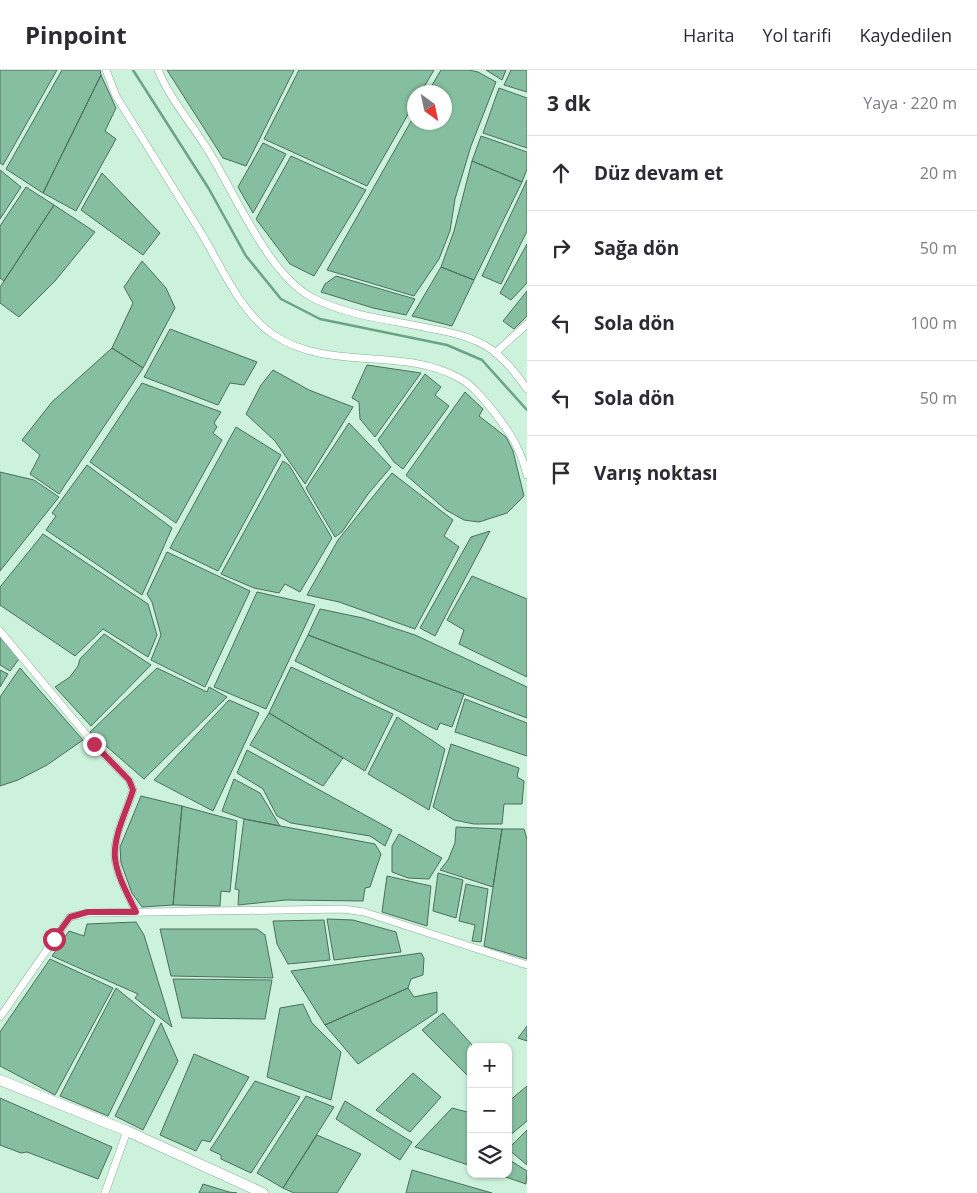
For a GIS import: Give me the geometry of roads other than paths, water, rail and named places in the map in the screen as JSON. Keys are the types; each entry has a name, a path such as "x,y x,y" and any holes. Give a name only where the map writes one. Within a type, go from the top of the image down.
{"street":[{"path":"106,70 116,96 243,305 272,335 303,350 343,357 433,367 460,378 480,394 508,430 521,452 527,475"},
{"path":"158,70 207,148 264,247 279,268 300,290 315,299 355,313 461,334 486,346 495,353 516,374 527,389"},
{"path":"495,353 527,324"},
{"path":"0,631 94,744 129,780 133,790 117,840 115,856 118,871 136,912"},
{"path":"0,1017 70,917 88,912 343,909 364,912 527,965"},
{"path":"0,1080 126,1131 263,1193"},
{"path":"105,1193 126,1131"}],"waterway":[{"path":"133,70 209,189 246,256 281,299 320,319 447,345 482,360 527,410"}]}
